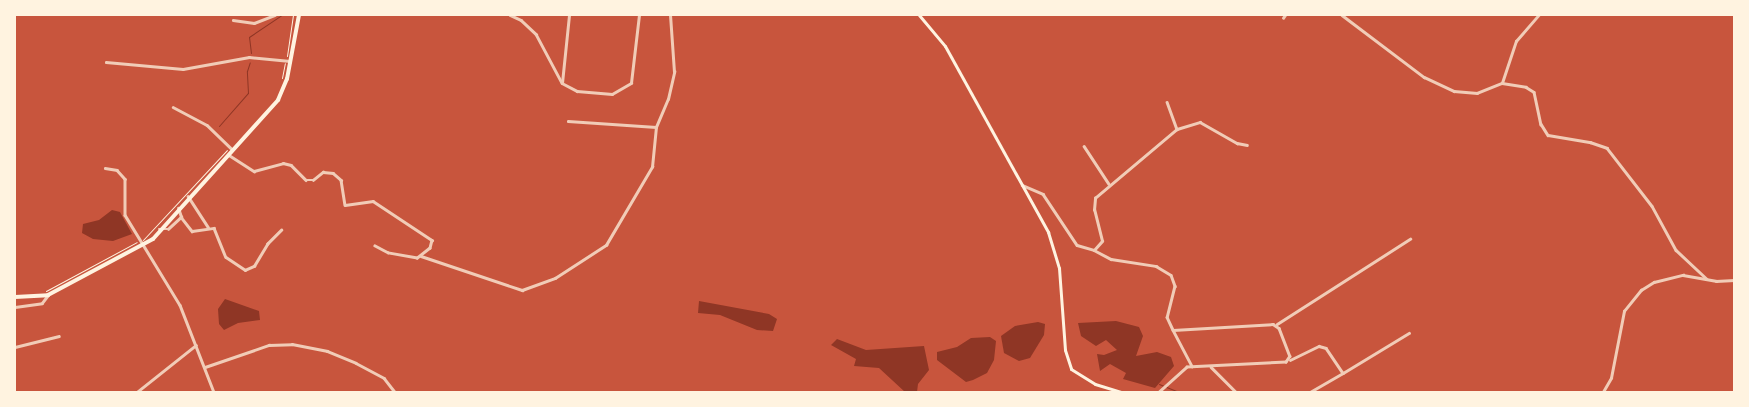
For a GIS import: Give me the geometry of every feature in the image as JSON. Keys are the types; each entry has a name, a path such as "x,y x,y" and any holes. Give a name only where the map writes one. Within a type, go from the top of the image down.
{"main road":[{"path":"15,297 48,295 143,242 159,229 228,154 231,148 278,100 299,15"},
{"path":"919,15 946,46 1022,185 1055,251 1063,292 1065,350 1071,369 1095,384 1120,392"}],"street":[{"path":"233,20 254,22 276,15"},
{"path":"510,15 521,20 536,34 562,84 594,94 612,94 628,87 635,66 639,15"},
{"path":"562,84 569,15"},
{"path":"375,246 400,255 421,256 522,290 555,278 598,251 613,235 650,173 656,127 668,99 674,72 670,15"},
{"path":"1342,15 1415,72 1447,88 1477,93 1502,83 1526,87 1534,92 1541,124 1548,135 1590,142 1607,148 1652,206 1676,250 1707,279"},
{"path":"1502,83 1516,42 1539,15"},
{"path":"106,62 184,69 248,57 288,61"},
{"path":"1167,102 1177,129"},
{"path":"174,107 207,125 231,148"},
{"path":"568,121 656,127"},
{"path":"1094,250 1102,240 1094,201 1108,184 1177,129 1200,122 1237,143 1247,144"},
{"path":"1084,146 1108,184"},
{"path":"228,154 254,171 283,163 291,165 309,180 323,172 334,173 341,180 345,206 373,201 430,236 432,245 421,256"},
{"path":"104,168 116,170 125,179 125,215 180,305 214,392"},
{"path":"1022,185 1042,194 1077,245 1094,250 1111,259 1156,266 1171,275 1174,286 1167,317 1192,366"},
{"path":"188,196 208,227"},
{"path":"178,208 181,217 192,231 208,227 216,230 226,257 249,270 281,230"},
{"path":"159,229 168,229 181,217"},
{"path":"1173,330 1276,324 1410,239"},
{"path":"1603,392 1610,378 1624,311 1632,299 1654,282 1670,277 1683,275 1707,279 1734,280"},
{"path":"15,307 42,303 48,295"},
{"path":"1276,324 1290,356 1289,360"},
{"path":"1310,392 1409,333"},
{"path":"15,347 58,336"},
{"path":"205,367 269,345 292,344 327,351 356,363 384,378 395,392"},
{"path":"137,392 197,345"},
{"path":"1159,392 1182,370 1192,366 1289,360 1319,346 1326,348 1343,373"},
{"path":"1210,366 1236,392"}],"path":[{"path":"281,83 288,61 293,15"},
{"path":"39,293 143,242 231,148"}],"shaded area":[{"path":"112,210 120,212 132,234 113,241 93,239 82,233 83,224 99,220"},
{"path":"225,299 259,311 260,320 238,323 224,330 219,324 218,309"},
{"path":"699,301 769,314 777,319 773,331 757,330 720,315 698,313"},
{"path":"1116,321 1139,327 1143,336 1136,356 1157,352 1171,357 1174,366 1155,388 1123,379 1126,373 1110,364 1100,371 1097,354 1104,355 1117,350 1106,340 1096,346 1081,336 1078,323"},
{"path":"1038,322 1045,324 1044,335 1030,358 1019,361 1004,353 1001,336 1015,326"},
{"path":"990,337 996,341 994,360 987,373 973,380 966,382 937,360 937,352 957,347 971,338"},
{"path":"837,339 866,350 924,346 929,370 918,384 917,392 905,392 879,368 854,366 856,359 831,345"}],"waterway":[{"path":"251,53 249,37 282,15"},
{"path":"219,126 248,93 247,71 250,62"},
{"path":"1159,384 1179,392"}]}
